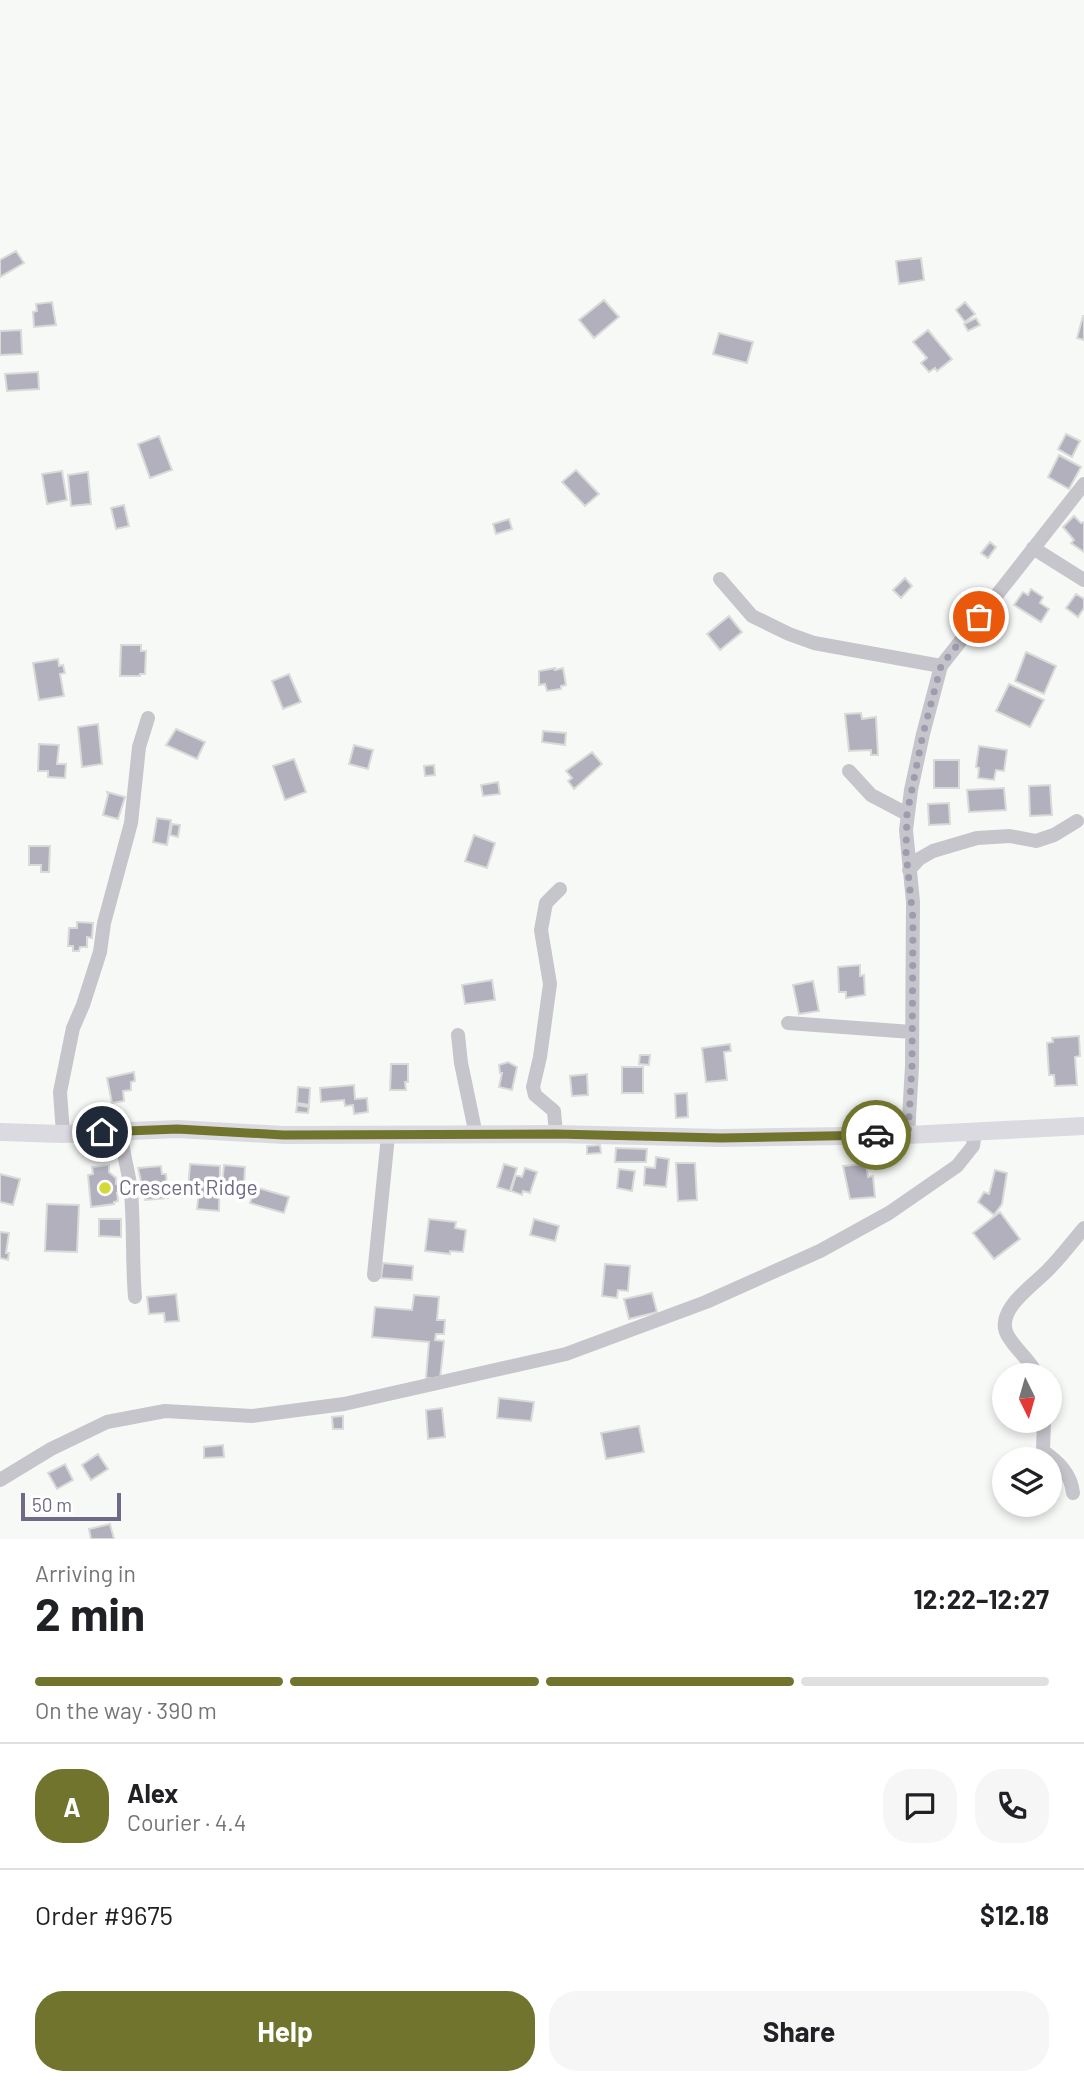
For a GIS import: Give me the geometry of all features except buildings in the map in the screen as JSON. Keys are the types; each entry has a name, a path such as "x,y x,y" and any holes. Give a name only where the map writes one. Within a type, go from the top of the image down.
{"main road":[{"path":"0,1132 64,1134 177,1129 283,1135 556,1134 721,1138 908,1135 1084,1126"}],"street":[{"path":"908,1135 913,902 907,814 923,734 941,666 1084,484"},
{"path":"1033,548 1084,580"},
{"path":"720,579 752,616 789,634 814,643 910,658 941,666"},
{"path":"64,1134 60,1091 73,1028 100,952 104,923 131,823 139,747 148,718"},
{"path":"849,771 871,795 907,814"},
{"path":"909,870 919,859 933,851 977,838 1010,836 1036,841 1054,835 1077,821"},
{"path":"556,1134 554,1111 534,1095 533,1087 550,984 541,930 546,903 560,889"},
{"path":"788,1023 912,1032"},
{"path":"458,1035 477,1135"},
{"path":"0,1480 51,1449 107,1422 165,1411 252,1416 344,1404 566,1354 706,1302 843,1238 889,1213 957,1166 973,1146 975,1131"},
{"path":"121,1132 122,1150 129,1171 135,1297"},
{"path":"374,1275 388,1136"},
{"path":"1030,1363 1007,1335 1005,1318 1019,1297 1049,1269 1084,1228"},
{"path":"1044,1433 1043,1451 1053,1458 1072,1480 1073,1493"}],"way so far":[{"path":"876,1135 908,1135 912,1066 913,902 906,852 906,830 911,790 941,666 979,617"}],"place":[{"name":"Crescent Ridge","path":"105,1188"}],"route":[{"path":"102,1132 177,1129 283,1135 556,1134 721,1138 876,1135"}]}
